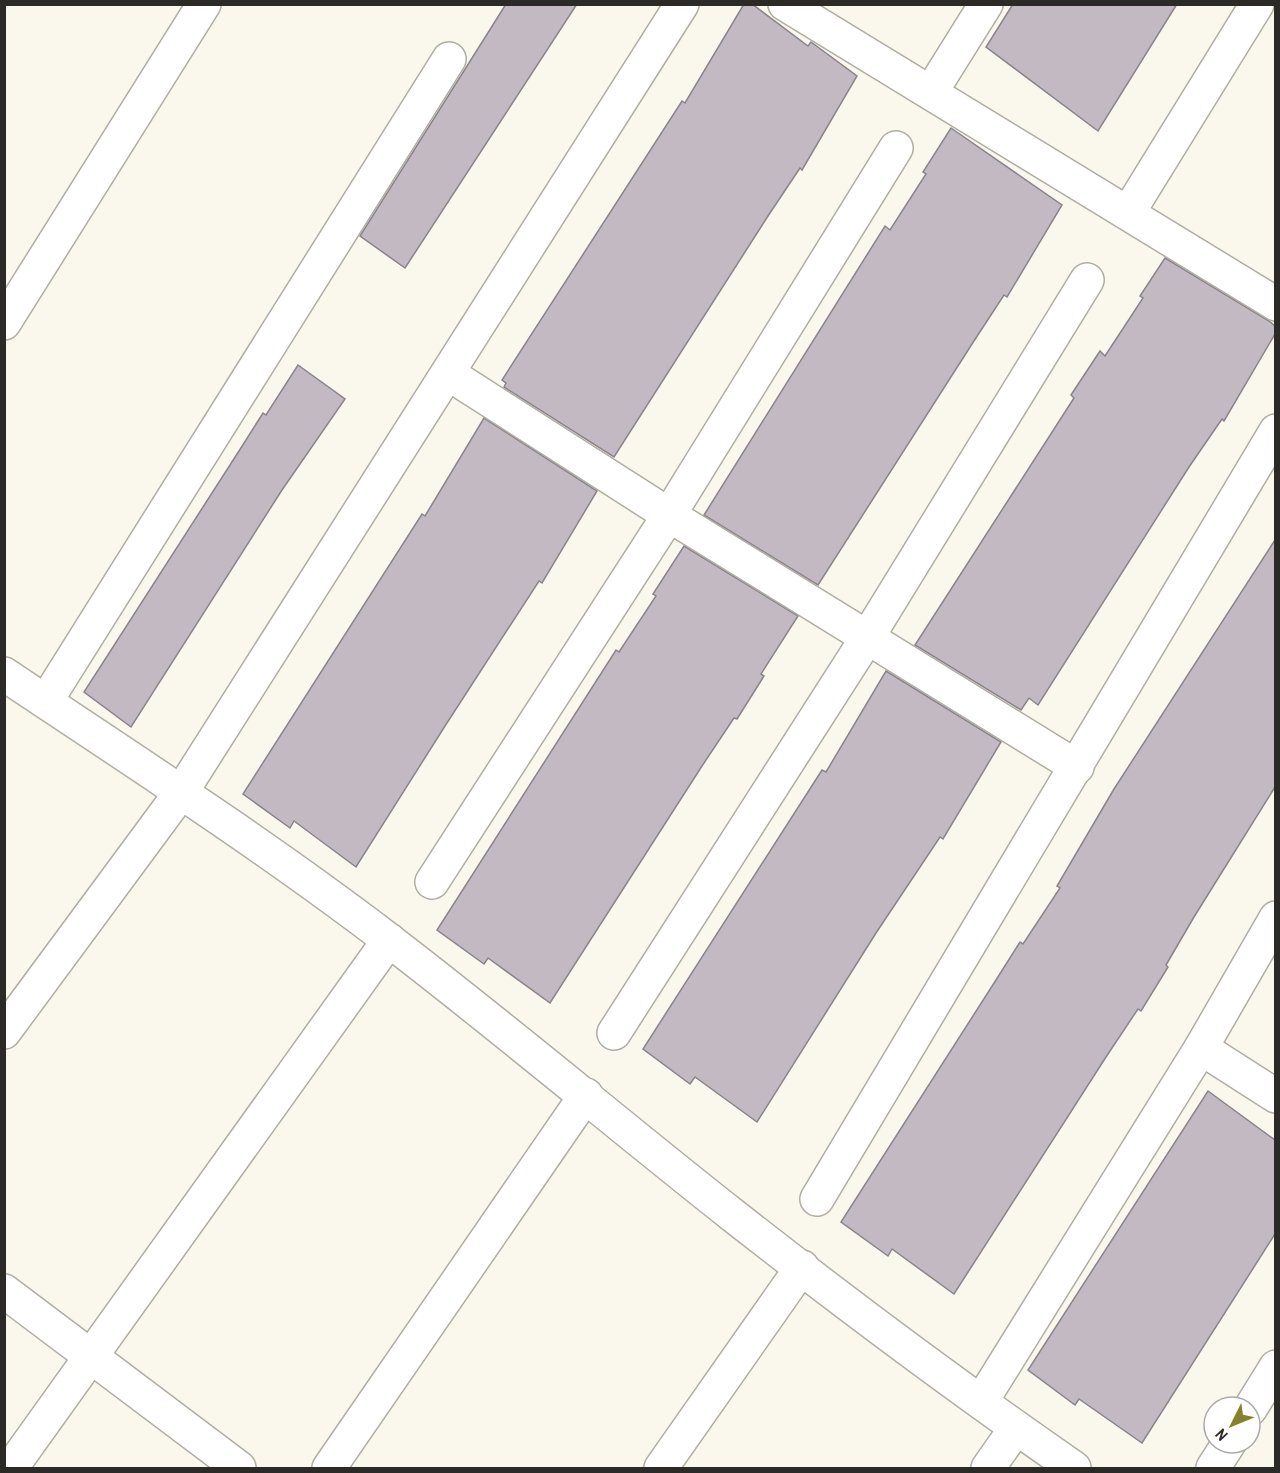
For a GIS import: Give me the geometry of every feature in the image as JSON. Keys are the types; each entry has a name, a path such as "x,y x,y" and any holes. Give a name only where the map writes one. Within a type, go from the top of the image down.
{"street":[{"path":"4,323 204,4"},
{"path":"4,1032 182,791 682,4"},
{"path":"785,4 1275,304"},
{"path":"931,92 986,4"},
{"path":"1128,213 1257,4"},
{"path":"46,701 449,59"},
{"path":"432,882 669,515 896,148"},
{"path":"614,1033 867,638 1087,280"},
{"path":"449,374 669,515 1077,767"},
{"path":"817,1199 1077,767 1275,431"},
{"path":"4,674 182,791 389,940 586,1095 730,1213 981,1402 1074,1468"},
{"path":"981,1402 1201,1048 1275,918"},
{"path":"11,1468 389,940"},
{"path":"1201,1048 1275,1096"},
{"path":"329,1468 586,1095"},
{"path":"661,1468 802,1267"},
{"path":"4,1292 239,1468"},
{"path":"1258,1395 1275,1367"},
{"path":"988,1468 1017,1428"},
{"path":"1213,1468 1221,1455"}],"building":[{"path":"506,4 577,4 405,268 360,236"},
{"path":"744,4 752,4 808,46 811,42 857,76 802,170 800,168 768,216 614,457 504,387 506,383 502,380 682,101 685,103"},
{"path":"1013,4 1177,4 1098,131 986,47"},
{"path":"951,128 1062,205 1007,297 1004,295 818,585 704,515 885,226 890,230 926,174 923,172"},
{"path":"1165,258 1269,321 1275,326 1275,334 1224,421 1222,419 1189,467 1038,705 1029,698 1021,710 915,645 1074,398 1071,395 1100,351 1105,356 1143,298 1140,296"},
{"path":"298,365 345,399 282,490 131,727 84,692 263,413 266,415"},
{"path":"484,418 597,491 542,583 539,581 356,867 294,821 290,828 243,794 422,514 425,516"},
{"path":"1275,540 1275,787 1194,917 1166,965 1168,967 1141,1011 1138,1009 1106,1057 954,1294 892,1249 888,1256 841,1222 1020,942 1023,944 1060,888 1057,886 1114,789"},
{"path":"684,546 798,616 761,674 764,676 737,719 734,718 702,766 550,1003 488,958 484,964 437,930 616,650 619,652 656,596 653,594"},
{"path":"886,671 1001,742 943,839 940,837 876,933 757,1122 695,1077 690,1084 643,1049 822,770 826,772"},
{"path":"1208,1091 1275,1140 1275,1234 1142,1443 1079,1399 1075,1405 1028,1370"}]}
